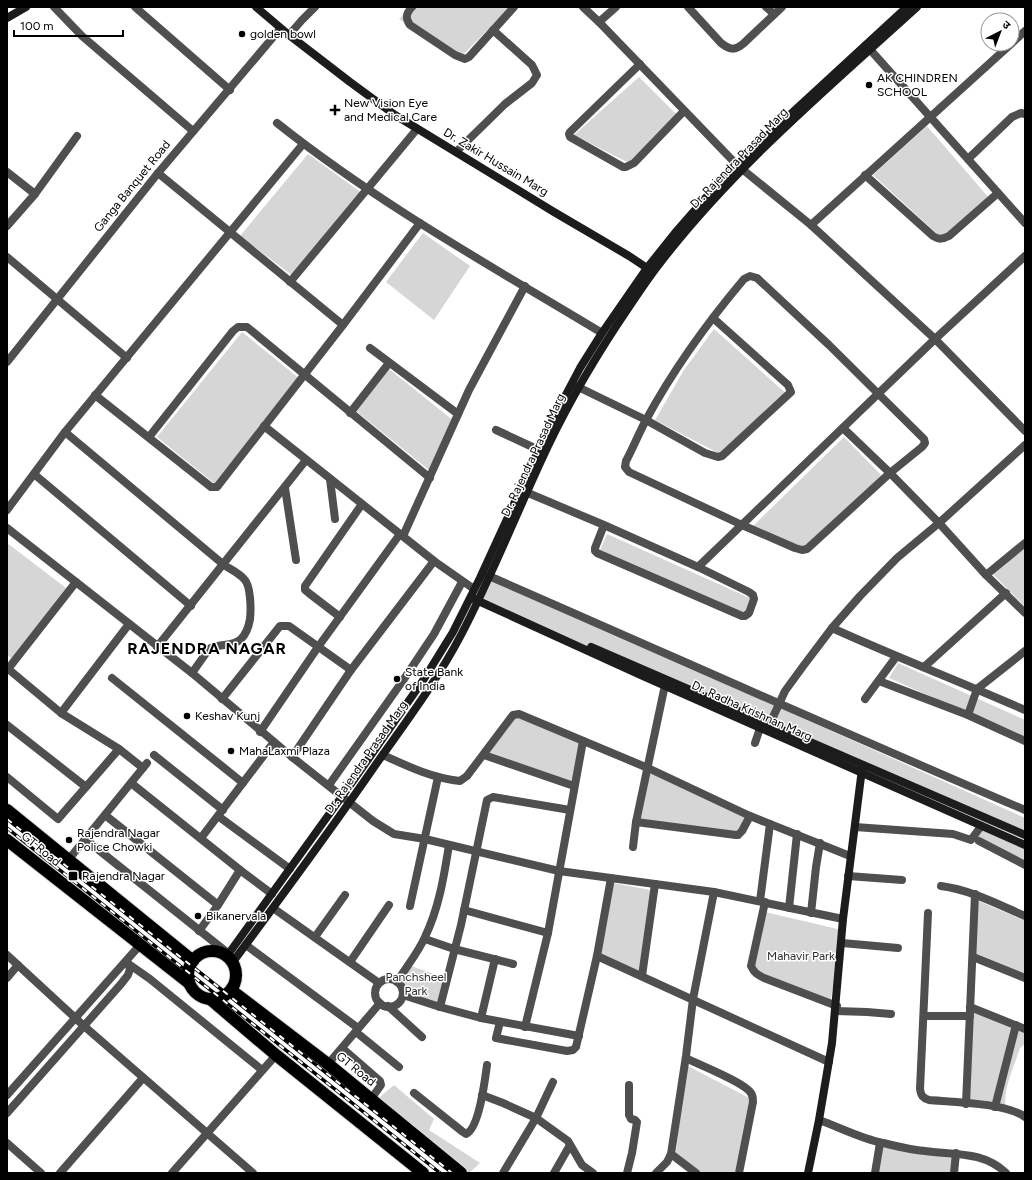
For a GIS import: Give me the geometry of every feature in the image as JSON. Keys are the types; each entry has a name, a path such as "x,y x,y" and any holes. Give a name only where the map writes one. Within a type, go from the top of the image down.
{"highway":[{"name":"GT Road","path":"7,810 193,961"},
{"name":"GT Road","path":"7,840 189,983"},
{"path":"210,999 220,998 231,990 236,977 235,968 229,958 218,952 200,954 193,961 188,974 189,983 197,994 210,999 276,1055 423,1173"},
{"name":"GT Road","path":"231,990 328,1064 462,1173"}],"main road":[{"path":"7,18 26,7"},
{"name":"Dr. Zakir Hussain Marg","path":"256,7 280,29 395,115 650,270"},
{"name":"Dr. Rajendra Prasad Marg","path":"229,958 246,944 273,908 383,755 430,686 460,637 475,596 524,491 549,445 575,386 602,333 650,270 725,186 740,167 797,116 907,7"},
{"name":"Dr. Rajendra Prasad Marg","path":"868,47 917,7"},
{"name":"Dr. Rajendra Prasad Marg","path":"229,958 272,894 424,679 489,576 552,421 611,334 650,270"},
{"path":"475,596 766,728"},
{"name":"Dr. Radha Krishnan Marg","path":"475,596 665,685 862,769 981,826 1025,845"},
{"path":"808,1173 829,1062 836,1008 850,856 862,769 1025,835"}],"street":[{"path":"54,7 82,36 193,131"},
{"path":"135,7 230,90"},
{"path":"289,35 315,7"},
{"path":"412,7 406,16 410,25 454,55 465,59 469,57 514,7"},
{"path":"583,7 740,167 811,225 935,339 1025,431"},
{"path":"599,22 616,7"},
{"path":"688,7 727,48 733,50 744,43 782,7"},
{"path":"766,7 774,14"},
{"name":"Ganga Banquet Road","path":"7,362 158,173 230,90 280,29"},
{"path":"456,152 505,104 532,83 537,75 532,65 493,30"},
{"path":"868,47 1025,223"},
{"path":"811,225 1002,52"},
{"path":"640,64 570,132 570,138 626,168 634,163 684,111"},
{"path":"968,159 1012,117 1021,113 1025,114"},
{"path":"277,124 366,189 602,333"},
{"path":"290,282 417,128"},
{"path":"7,226 35,194 77,136"},
{"path":"7,510 65,432 95,395 304,144"},
{"path":"7,172 35,194"},
{"path":"158,173 343,325"},
{"path":"865,175 933,236 939,239 944,239 949,236 998,193"},
{"path":"95,395 211,487 214,488 220,485 420,223"},
{"path":"698,567 935,339 1025,256"},
{"path":"7,257 127,358"},
{"path":"750,276 753,276 829,345 924,439 925,444 922,447 890,473 807,549 802,550 795,548 742,525 626,470 626,461 646,420 678,367 713,318 744,280 750,276"},
{"path":"260,732 318,646 402,535 430,478 458,414 498,334 525,286"},
{"path":"575,386 646,420 705,453 718,457 722,456 791,392 788,385 713,318"},
{"path":"149,437 228,337 238,327 247,327 430,478"},
{"path":"370,348 458,414"},
{"path":"350,413 389,363"},
{"path":"264,426 462,582 475,596"},
{"path":"843,428 890,473 939,523 986,575 1025,613"},
{"path":"496,430 539,450"},
{"path":"65,432 224,564 245,579 248,585 250,620 242,638 230,644 213,646 209,649 192,673"},
{"path":"755,743 766,728 785,691 804,664 832,628 860,596 897,558 939,523 1025,445"},
{"path":"157,647 306,460"},
{"path":"34,474 191,606"},
{"path":"330,479 335,519"},
{"path":"285,488 296,560"},
{"path":"524,491 604,525 698,567 753,595 754,599 749,613 742,616 597,553 595,548 604,525"},
{"path":"340,617 305,590 306,586 362,504"},
{"path":"7,528 192,673 292,758 373,821 394,834 425,839 559,871 714,892 843,920"},
{"path":"986,575 1025,543"},
{"path":"292,758 351,670 434,561"},
{"path":"489,576 862,741 1025,810"},
{"path":"69,859 145,766 61,713 7,668 76,582"},
{"path":"328,786 434,634 462,582"},
{"path":"924,667 1006,593"},
{"path":"61,713 129,624"},
{"path":"222,699 280,626 289,626 351,670"},
{"path":"832,628 896,657 924,667 1025,710"},
{"path":"968,716 977,689 1025,651"},
{"path":"865,699 896,657"},
{"path":"112,678 243,783"},
{"path":"879,681 968,716 1025,741"},
{"path":"633,847 636,822 665,685"},
{"path":"383,755 414,769 438,777 460,781 464,779 484,755 513,715 523,715 648,768 750,816 850,856"},
{"path":"7,725 86,787"},
{"path":"525,1027 548,933 582,741"},
{"path":"201,838 274,742"},
{"path":"7,777 58,819 119,749"},
{"path":"154,755 220,813 290,869"},
{"path":"484,755 574,786"},
{"path":"410,906 438,777"},
{"path":"131,783 272,894"},
{"path":"440,1007 464,910 486,804 490,798 493,797 570,810"},
{"path":"105,816 218,905"},
{"path":"636,822 736,836 742,831 750,816"},
{"path":"770,824 763,902 751,966 753,970 757,975 836,1008 891,1014"},
{"path":"855,826 953,834 972,840 981,826"},
{"path":"789,908 797,834"},
{"path":"85,839 199,931 229,958"},
{"path":"979,841 1025,865"},
{"path":"811,913 820,843"},
{"path":"397,982 425,938 442,886 449,845"},
{"path":"199,931 218,905 240,870"},
{"path":"848,876 902,880"},
{"path":"500,1022 496,1038 571,1051 576,1047 611,878"},
{"path":"642,976 655,884"},
{"path":"941,886 956,888 975,894 1025,916"},
{"path":"656,1173 667,1162 671,1154 686,1058 692,999 714,892"},
{"path":"966,1104 975,894"},
{"path":"315,937 345,895"},
{"path":"350,962 389,905"},
{"path":"273,908 380,983"},
{"path":"464,910 548,933"},
{"path":"928,914 921,1094 924,1098 929,1100 995,1107 1018,1112 1025,1117"},
{"path":"425,938 454,949 513,964"},
{"path":"842,943 898,948"},
{"path":"246,944 357,1030 399,1067"},
{"path":"7,1095 75,1018 128,963 140,945"},
{"path":"7,955 84,1026 253,1173"},
{"path":"596,956 829,1062"},
{"path":"973,957 1025,978"},
{"path":"481,1018 495,959"},
{"path":"7,1113 128,975 130,969 128,963"},
{"path":"128,963 150,979 262,1070"},
{"path":"7,978 18,965"},
{"path":"328,1064 357,1030 384,1005 396,1005 400,1002 403,995 402,988 394,980 387,980 380,983 376,991 376,995 384,1005 422,1037"},
{"path":"403,995 481,1018 579,1036"},
{"path":"970,1006 1025,1029"},
{"path":"924,1016 970,1016"},
{"path":"995,1107 1016,1025"},
{"path":"342,1048 380,1081 381,1085 371,1099"},
{"path":"172,1173 276,1055"},
{"path":"686,1058 740,1085 751,1093 753,1097 739,1173"},
{"path":"414,1093 466,1134 471,1131 478,1114 487,1065"},
{"path":"60,1173 143,1078"},
{"path":"505,1172 536,1118 553,1082"},
{"path":"627,1173 637,1122 631,1119 629,1115 629,1085"},
{"path":"482,1095 536,1118 564,1138 582,1165 593,1173"},
{"path":"819,1120 880,1143 925,1151 956,1153 990,1161 999,1166 1006,1173"},
{"path":"7,1143 41,1173"},
{"path":"875,1173 880,1143"},
{"path":"554,1173 570,1145"},
{"path":"954,1173 956,1153"},
{"path":"671,1154 696,1173"}],"green space":[{"path":"411,7 510,7 461,57 399,19"},
{"path":"639,77 677,115 629,163 574,135"},
{"path":"927,126 989,198 944,240 873,175"},
{"path":"308,154 362,193 293,276 240,236"},
{"path":"423,233 470,266 434,320 386,282"},
{"path":"714,329 789,396 722,455 655,420 684,370"},
{"path":"242,332 300,379 215,484 157,437"},
{"path":"389,369 454,421 429,470 356,411"},
{"path":"844,437 885,479 807,551 752,527"},
{"path":"607,534 752,599 745,615 600,550"},
{"path":"7,543 66,588 12,659 7,655"},
{"path":"1025,548 1025,607 992,573"},
{"path":"493,579 1025,818 1025,840 481,603"},
{"path":"898,663 1025,720 1025,738 889,678"},
{"path":"517,716 582,743 575,784 487,755"},
{"path":"648,768 750,816 741,839 636,822"},
{"path":"982,829 1025,848 1025,865 976,842"},
{"path":"613,883 656,891 643,974 600,954"},
{"path":"974,899 1025,921 1025,980 973,957"},
{"name":"Mahavir Park","path":"765,912 842,930 830,1005 752,972"},
{"name":"Panchsheel Park","path":"408,965 446,978 440,1007 405,997 395,984"},
{"path":"971,1009 1025,1031 1025,1044 1020,1048 1007,1086 1005,1101 1006,1108 969,1104"},
{"path":"686,1065 755,1101 735,1173 699,1173 676,1153"},
{"path":"394,1085 434,1119 429,1130 480,1163 469,1173 463,1173 374,1102"},
{"path":"881,1144 954,1156 952,1173 877,1173"}],"railway":[{"path":"7,819 452,1173"},
{"path":"7,828 440,1173"}],"place":[{"name":"golden bowl","path":"242,34"},
{"name":"AK CHINDREN SCHOOL","path":"869,85"},
{"name":"New Vision Eye and Medical Care","path":"335,110"},
{"name":"State Bank of India","path":"397,679"},
{"name":"Keshav Kunj","path":"187,716"},
{"name":"MahaLaxmi Plaza","path":"231,751"},
{"name":"Rajendra Nagar Police Chowki","path":"69,840"},
{"name":"Rajendra Nagar","path":"73,876"},
{"name":"Bikanervala","path":"198,916"}],"district":[{"name":"RAJENDRA NAGAR","path":"207,648"}]}
